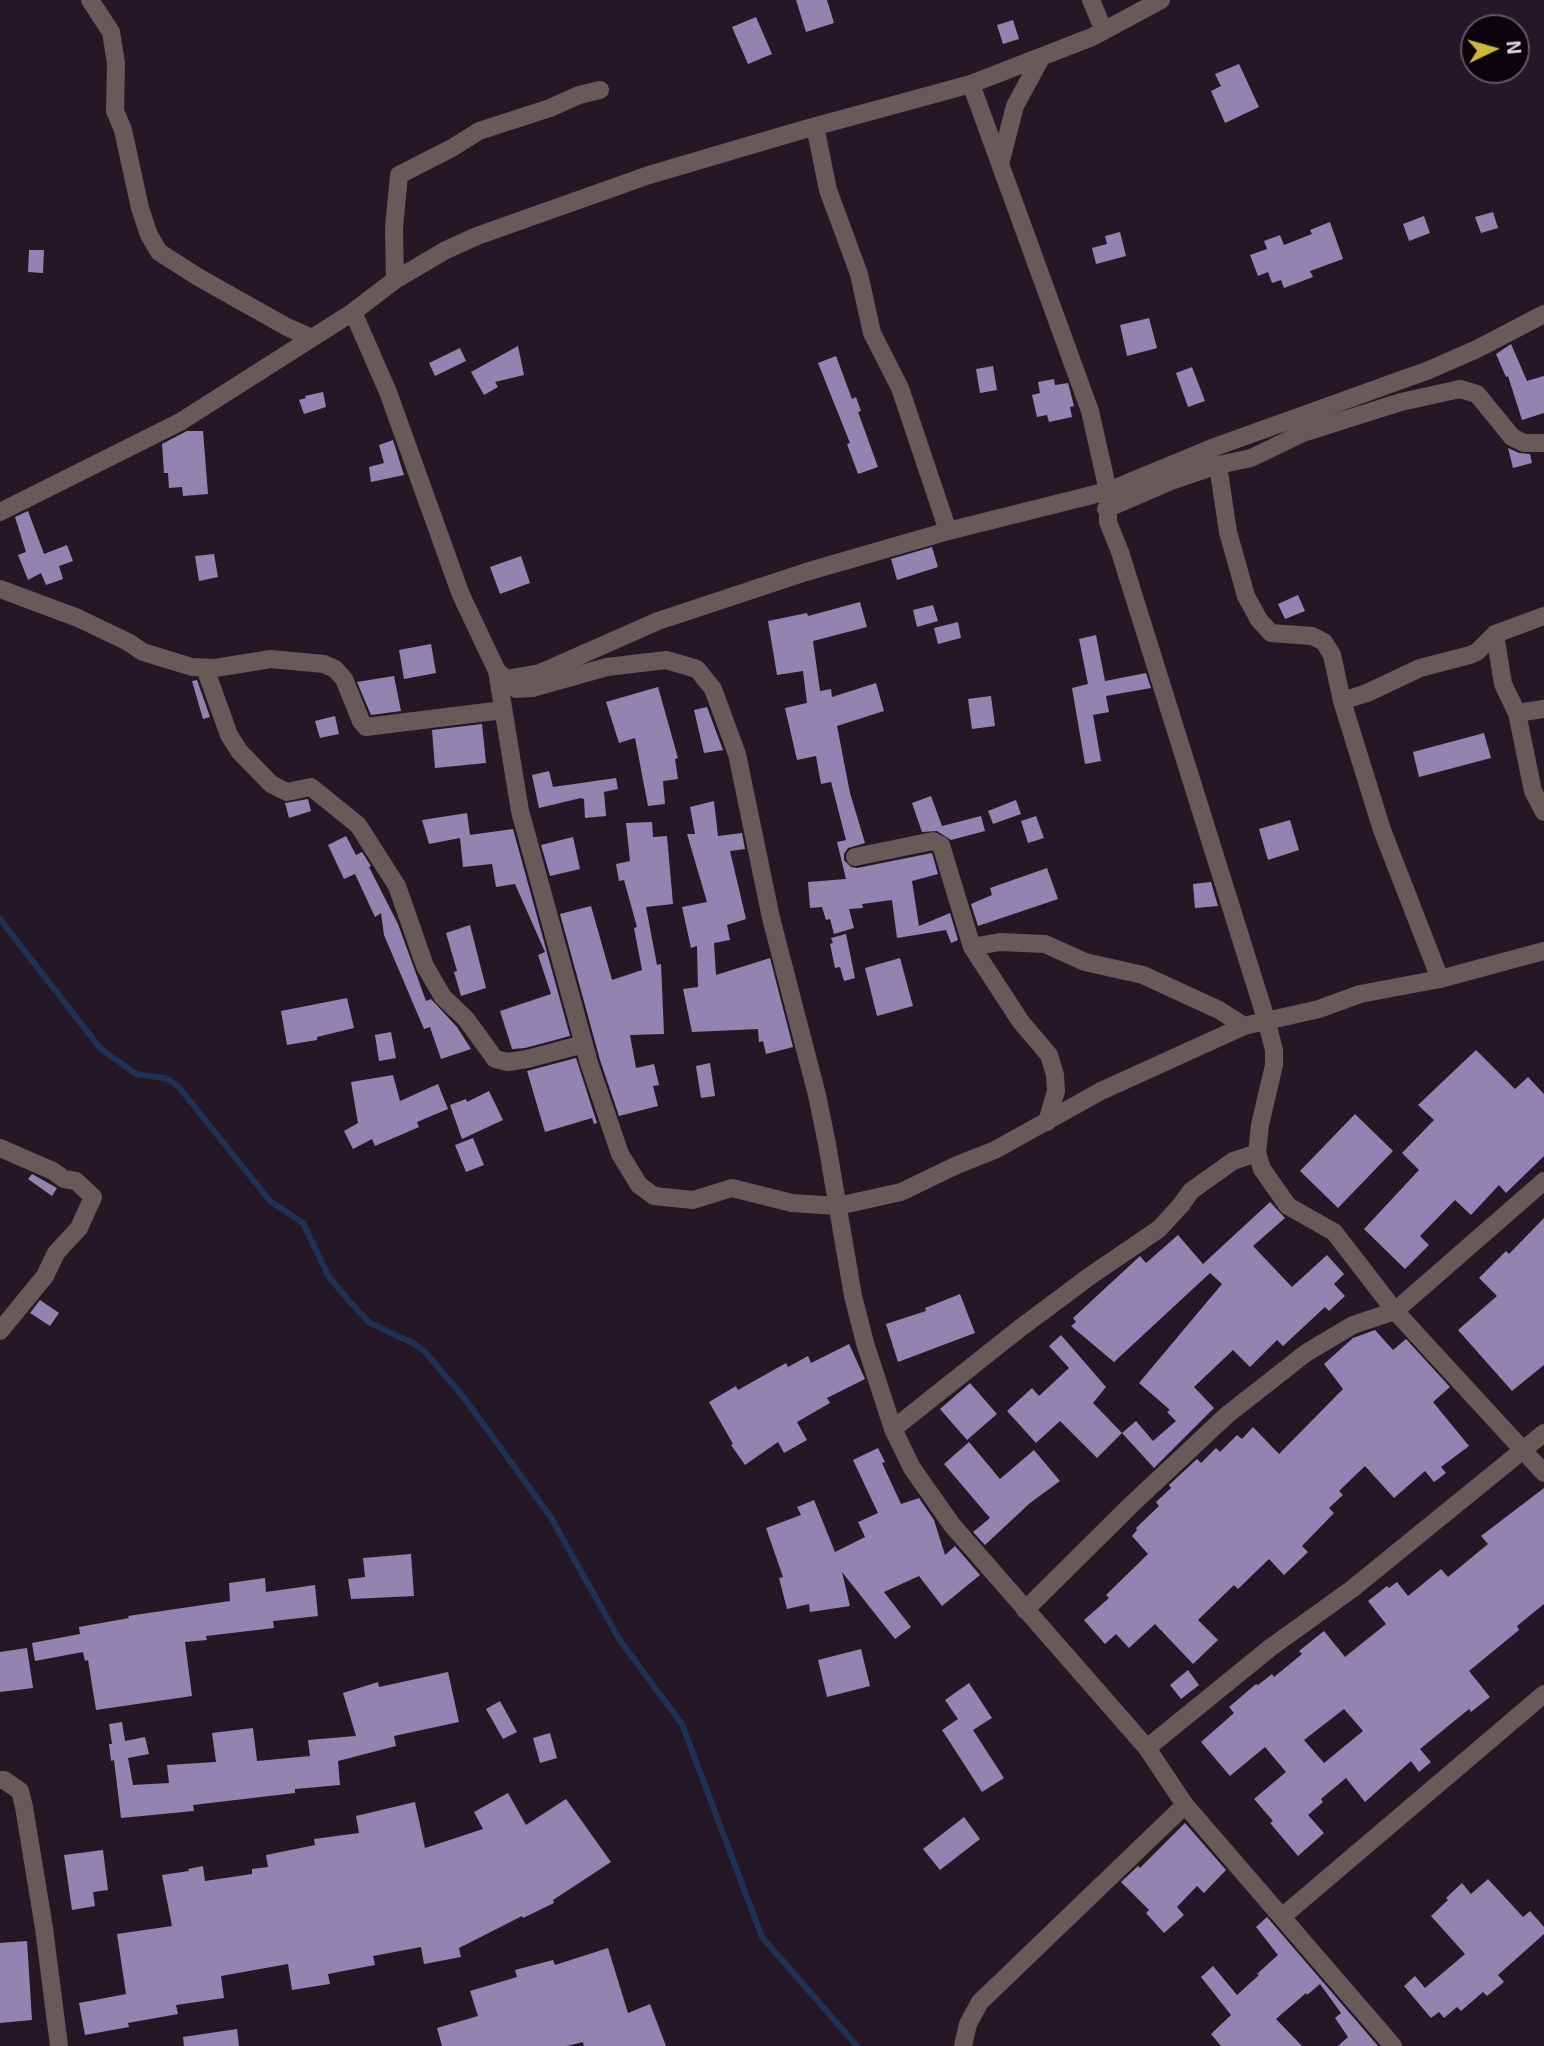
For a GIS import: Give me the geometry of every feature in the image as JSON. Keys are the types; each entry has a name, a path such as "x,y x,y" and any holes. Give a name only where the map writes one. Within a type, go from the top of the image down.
{"street":[{"path":"90,0 111,32 116,63 114,111 123,130 143,217 159,252 208,283 312,338"},
{"path":"1091,0 1104,31"},
{"path":"0,512 180,422 353,312 395,280 446,250 649,175 971,84 1104,31 1161,0"},
{"path":"1000,164 1015,106 1041,58"},
{"path":"971,84 1090,411 1108,491 1108,522 1266,1019 1274,1050 1274,1065 1260,1125 1257,1153 1262,1169 1288,1206 1334,1232 1395,1311 1544,1473"},
{"path":"395,280 394,228 399,175 479,131 600,90"},
{"path":"815,126 828,190 859,274 872,333 900,388 948,531"},
{"path":"353,312 388,392 461,596 502,675 516,689 532,688 607,667 666,660 697,669 713,689 737,754 771,918 820,1107 853,1296 865,1343 894,1429 912,1468 953,1525 1147,1748 1185,1805 1393,2046"},
{"path":"502,675 540,673 658,621 806,572 948,531 1108,491 1212,447 1429,370 1542,316"},
{"path":"1106,509 1171,481 1218,465 1251,458 1303,433 1401,402 1460,389 1477,394 1512,437 1524,443 1544,443"},
{"path":"1218,465 1228,532 1245,596 1259,620 1271,633 1301,634 1324,642 1332,655 1342,701 1382,830 1440,979"},
{"path":"0,589 78,618 143,652 173,663 205,668 271,659 324,664 335,669 344,679 366,727 503,710"},
{"path":"1342,701 1367,693 1420,668 1477,652 1495,634 1544,616"},
{"path":"1495,634 1503,684 1517,713 1533,791 1544,813"},
{"path":"205,668 229,735 239,751 271,784 287,792 311,787 358,825 397,886 425,966 437,987 443,997 466,1019 495,1059 508,1062 527,1059 584,1044"},
{"path":"502,675 503,710 520,811 584,1044 620,1154 639,1185 654,1196 694,1200 732,1188 792,1203 838,1206 901,1192 995,1150 1101,1091 1244,1026 1319,1009 1360,994 1440,979 1544,951"},
{"path":"1517,713 1544,709"},
{"path":"855,857 933,841 942,845 972,947 1021,1021 1049,1055 1056,1091 1048,1122"},
{"path":"972,947 1000,942 1045,944 1086,962 1143,975 1219,1010 1244,1026"},
{"path":"0,1149 53,1171 64,1179 76,1181 93,1197 79,1228 56,1252 44,1276 0,1331"},
{"path":"894,1429 1019,1329 1158,1229 1191,1191 1233,1161 1257,1153"},
{"path":"1026,1610 1132,1504 1227,1415 1306,1353 1353,1325 1395,1311 1544,1181"},
{"path":"1147,1748 1270,1648 1352,1589 1544,1433"},
{"path":"1283,1916 1544,1694"},
{"path":"0,1780 20,1791 24,1807 59,2046"},
{"path":"962,2046 968,2024 979,2002 1185,1805"}],"building":[{"path":"796,0 827,0 834,23 806,32"},
{"path":"756,17 772,54 748,64 732,27"},
{"path":"1013,20 1019,39 1003,44 997,25"},
{"path":"1239,64 1259,107 1225,123 1211,91 1221,86 1215,74"},
{"path":"1493,212 1498,228 1481,233 1475,217"},
{"path":"1424,216 1430,233 1409,241 1403,224"},
{"path":"1330,222 1343,259 1310,271 1313,277 1284,288 1281,280 1272,283 1268,272 1258,276 1250,255 1267,249 1264,241 1280,235 1284,245 1312,234 1310,230"},
{"path":"1120,232 1126,256 1096,264 1092,248 1107,244 1105,236"},
{"path":"29,250 44,250 43,273 28,272"},
{"path":"1149,318 1157,348 1127,356 1120,325"},
{"path":"1511,344 1527,381 1544,376 1544,413 1522,420 1508,376 1506,377 1496,354"},
{"path":"518,346 524,375 495,382 498,387 484,395 471,372"},
{"path":"460,348 466,361 435,376 429,363"},
{"path":"836,356 852,399 856,397 861,411 858,412 878,467 858,474 847,444 850,443 818,363"},
{"path":"993,366 997,390 980,393 976,369"},
{"path":"1192,367 1205,401 1188,407 1176,373"},
{"path":"1054,379 1055,385 1068,383 1074,406 1070,407 1072,417 1049,422 1047,415 1037,417 1032,395 1040,393 1038,382"},
{"path":"323,392 326,407 304,414 299,400"},
{"path":"187,431 203,431 208,494 183,496 182,487 169,488 168,473 164,473 162,444"},
{"path":"393,440 404,475 371,482 369,467 384,463 379,445"},
{"path":"1508,448 1530,454 1532,463 1513,468"},
{"path":"28,511 44,554 67,545 73,561 59,566 63,579 46,585 41,573 28,580 18,555 26,552 15,517"},
{"path":"932,547 938,567 897,580 891,559"},
{"path":"214,554 218,577 199,581 195,556"},
{"path":"521,556 530,583 500,594 490,567"},
{"path":"1298,595 1305,611 1285,619 1278,604"},
{"path":"860,602 867,627 813,641 820,691 831,689 832,697 876,683 884,711 837,726 850,793 865,843 848,848 844,860 851,867 857,868 932,853 938,874 912,881 919,926 950,913 958,940 951,943 946,930 897,938 892,900 862,904 863,908 849,909 854,928 834,934 830,919 826,920 822,907 810,908 808,882 846,879 837,842 846,840 831,782 821,784 816,756 797,760 785,708 807,703 803,671 777,675 768,621 807,613 808,616"},
{"path":"933,605 938,621 917,627 913,610"},
{"path":"958,622 961,638 938,644 934,628"},
{"path":"1096,635 1105,681 1146,673 1151,688 1106,696 1109,712 1093,715 1101,761 1085,764 1072,688 1088,684 1079,639"},
{"path":"431,644 436,673 404,679 399,650"},
{"path":"394,676 401,711 371,715 357,682"},
{"path":"197,680 210,717 203,719 192,681"},
{"path":"658,687 678,758 675,759 678,779 663,781 665,804 648,806 635,738 619,743 606,702"},
{"path":"991,696 995,726 972,729 968,699"},
{"path":"707,707 723,750 704,753 694,710"},
{"path":"335,716 339,734 320,738 315,721"},
{"path":"482,724 486,763 435,768 432,730"},
{"path":"1484,733 1491,758 1419,777 1413,752"},
{"path":"549,771 553,787 616,778 618,789 604,792 606,816 585,818 584,799 581,798 539,808 532,775"},
{"path":"931,796 942,826 981,816 985,831 951,840 937,831 922,832 912,803"},
{"path":"308,799 311,811 289,818 285,803"},
{"path":"1016,800 1021,814 993,824 988,811"},
{"path":"714,801 718,836 742,833 745,849 730,851 746,919 727,925 730,940 714,943 716,975 770,958 793,1047 766,1054 763,1041 759,1042 758,1029 692,1032 683,989 698,987 697,946 691,948 682,907 707,902 687,834 695,834 690,807"},
{"path":"467,813 470,835 513,829 570,1036 512,1049 500,1011 551,994 538,955 545,952 515,884 496,887 492,864 463,867 460,838 429,844 422,820"},
{"path":"1036,816 1044,838 1028,843 1021,821"},
{"path":"1290,820 1299,850 1268,860 1259,829"},
{"path":"652,822 653,837 667,836 673,904 646,907 657,965 661,964 664,1034 630,1035 636,1068 654,1064 659,1085 653,1086 658,1106 619,1116 600,1060 560,914 591,906 612,980 642,970 634,928 637,927 624,880 619,881 616,864 630,861 626,823"},
{"path":"346,836 356,855 362,852 371,866 369,867 398,924 426,1001 431,999 457,1027 471,1049 441,1059 430,1027 424,1029 384,935 381,913 375,917 355,874 344,879 328,845"},
{"path":"573,837 580,869 550,876 541,845"},
{"path":"1047,868 1058,899 978,926 971,904 992,895 990,888"},
{"path":"1211,882 1218,906 1195,908 1193,884"},
{"path":"470,925 486,988 461,996 446,933"},
{"path":"846,934 855,978 844,981 840,967 835,968 830,944 833,943 831,938"},
{"path":"900,958 913,1006 877,1016 865,968"},
{"path":"347,998 354,1028 317,1037 317,1040 287,1045 281,1011"},
{"path":"391,1032 396,1058 379,1061 375,1035"},
{"path":"1476,1050 1515,1089 1528,1077 1544,1094 1544,1156 1506,1193 1499,1185 1471,1215 1455,1200 1420,1236 1429,1245 1405,1269 1364,1229 1419,1170 1402,1153 1434,1120 1418,1105"},
{"path":"576,1058 597,1123 594,1124 592,1118 545,1132 527,1071"},
{"path":"710,1063 715,1096 701,1098 696,1066"},
{"path":"393,1075 400,1101 438,1084 448,1109 417,1122 419,1127 375,1146 372,1139 353,1149 344,1131 358,1123 351,1082"},
{"path":"489,1091 503,1120 462,1139 450,1105 466,1099 467,1102"},
{"path":"1355,1114 1393,1151 1338,1208 1300,1171"},
{"path":"473,1138 484,1165 466,1172 455,1145"},
{"path":"32,1174 57,1188 52,1196 28,1179"},
{"path":"1270,1202 1285,1218 1253,1246 1292,1287 1327,1255 1344,1274 1334,1284 1345,1296 1329,1311 1325,1307 1283,1346 1277,1340 1250,1367 1233,1350 1194,1387 1214,1408 1154,1468 1122,1433 1136,1421 1153,1441 1176,1421 1167,1412 1170,1410 1139,1383 1222,1284 1210,1273 1114,1362 1071,1326 1076,1322 1073,1318 1140,1256 1146,1263 1178,1235 1203,1264"},
{"path":"1544,1218 1544,1365 1512,1391 1458,1330 1497,1296 1479,1278 1506,1251 1509,1254"},
{"path":"960,1294 975,1333 898,1362 886,1324 926,1311 925,1308"},
{"path":"40,1300 59,1313 50,1326 30,1313"},
{"path":"1375,1330 1393,1350 1406,1339 1450,1387 1433,1402 1469,1446 1441,1467 1446,1473 1434,1482 1425,1471 1394,1498 1365,1466 1339,1491 1343,1495 1329,1508 1334,1513 1302,1546 1308,1552 1284,1575 1269,1559 1238,1589 1234,1585 1198,1620 1218,1640 1193,1664 1155,1624 1129,1648 1116,1634 1105,1644 1084,1620 1109,1598 1106,1595 1148,1554 1132,1536 1136,1528 1159,1506 1156,1502 1171,1488 1169,1485 1197,1459 1201,1463 1216,1448 1220,1452 1237,1435 1242,1439 1253,1427 1279,1454 1343,1389 1324,1364 1353,1338"},
{"path":"1061,1335 1106,1387 1093,1403 1122,1433 1097,1458 1060,1421 1036,1443 1007,1411 1032,1388 1039,1396 1069,1368 1049,1346"},
{"path":"849,1344 865,1379 827,1398 830,1403 797,1422 807,1440 784,1453 778,1442 745,1465 731,1445 733,1444 709,1402 736,1386 738,1390 786,1363 788,1367 808,1356 811,1363"},
{"path":"970,1383 997,1414 967,1440 940,1409"},
{"path":"969,1442 1000,1479 1034,1450 1060,1481 1030,1503 985,1545 973,1532 990,1518 944,1464"},
{"path":"878,1448 901,1504 919,1498 934,1520 945,1555 955,1546 980,1575 942,1606 919,1576 884,1592 911,1627 895,1639 842,1572 850,1606 810,1612 809,1604 787,1609 779,1578 783,1577 766,1528 801,1515 797,1507 814,1500 835,1552 865,1537 858,1522 878,1513 853,1460"},
{"path":"1544,1488 1544,1604 1517,1626 1519,1630 1469,1671 1490,1697 1471,1712 1469,1709 1420,1749 1431,1762 1419,1772 1411,1761 1365,1802 1346,1778 1321,1799 1323,1802 1308,1815 1324,1833 1298,1856 1254,1799 1286,1772 1265,1747 1230,1776 1201,1742 1234,1713 1229,1707 1256,1684 1272,1674 1274,1677 1302,1654 1299,1651 1324,1631 1345,1657 1386,1624 1368,1601 1387,1586 1389,1588 1397,1582 1408,1596 1441,1569 1448,1577 1488,1544 1481,1536","holes":["1344,1709 1363,1731 1324,1763 1304,1740"]},
{"path":"411,1554 414,1596 351,1599 348,1579 365,1577 363,1558"},
{"path":"265,1578 266,1592 315,1585 318,1616 273,1621 274,1628 206,1636 207,1640 185,1642 192,1696 96,1710 88,1660 85,1661 83,1652 35,1661 32,1643 80,1634 79,1627 129,1618 128,1616 230,1601 229,1583"},
{"path":"27,1648 33,1688 0,1692 0,1652"},
{"path":"861,1649 870,1686 827,1697 818,1660"},
{"path":"1188,1670 1199,1685 1181,1699 1170,1685"},
{"path":"448,1672 459,1722 394,1736 396,1746 338,1761 340,1785 295,1789 295,1793 193,1805 194,1811 121,1818 114,1760 111,1761 109,1724 122,1722 125,1741 145,1737 149,1754 128,1758 133,1785 169,1783 167,1765 216,1762 212,1733 253,1728 257,1761 310,1756 308,1740 356,1736 343,1693 378,1682 379,1687"},
{"path":"969,1683 992,1718 973,1730 1004,1778 982,1792 942,1730 958,1719 945,1700"},
{"path":"500,1701 517,1732 503,1739 486,1709"},
{"path":"550,1733 557,1758 540,1763 533,1738"},
{"path":"508,1793 526,1825 566,1799 611,1862 553,1900 554,1903 459,1948 461,1957 424,1964 421,1947 373,1956 375,1965 328,1974 330,1984 292,1990 288,1964 221,1976 224,1998 176,2005 178,2014 128,2023 129,2027 85,2035 79,2003 126,1994 117,1934 172,1926 162,1875 203,1866 205,1881 252,1874 252,1869 268,1867 266,1855 315,1845 314,1839 359,1833 356,1816 415,1802 425,1848 483,1829 474,1812"},
{"path":"964,1817 980,1839 940,1870 923,1849"},
{"path":"1185,1823 1226,1870 1204,1893 1197,1886 1177,1907 1184,1915 1164,1933 1146,1913 1149,1910 1121,1882 1138,1866 1140,1868"},
{"path":"103,1850 108,1890 93,1892 95,1906 72,1910 64,1855"},
{"path":"1488,1879 1523,1917 1530,1911 1544,1927 1544,1934 1498,1975 1504,1982 1487,1996 1483,1992 1461,2011 1457,2007 1444,2018 1439,2012 1431,2018 1404,1986 1415,1976 1425,1988 1465,1954 1431,1916 1462,1883 1471,1894"},
{"path":"1267,1917 1378,2046 1338,2046 1348,2037 1335,2018 1341,2013 1320,1984 1276,2019 1302,2046 1221,2046 1211,2034 1231,2015 1201,1977 1213,1966 1237,1995 1259,1975 1257,1974 1278,1955 1256,1927"},
{"path":"27,1941 32,2020 0,2023 0,1943"},
{"path":"608,1948 628,2013 650,2004 666,2046 584,2046 583,2042 567,2046 442,2046 437,2028 478,2016 470,1991 517,1977 515,1970 553,1960 555,1965"},
{"path":"237,2029 239,2046 184,2046 183,2037"}],"waterway":[{"path":"0,919 100,1048 136,1074 165,1078 178,1086 270,1201 303,1223 329,1277 349,1301 370,1323 415,1344 426,1353 465,1399 550,1516 619,1639 682,1724 762,1937 857,2046"}]}
